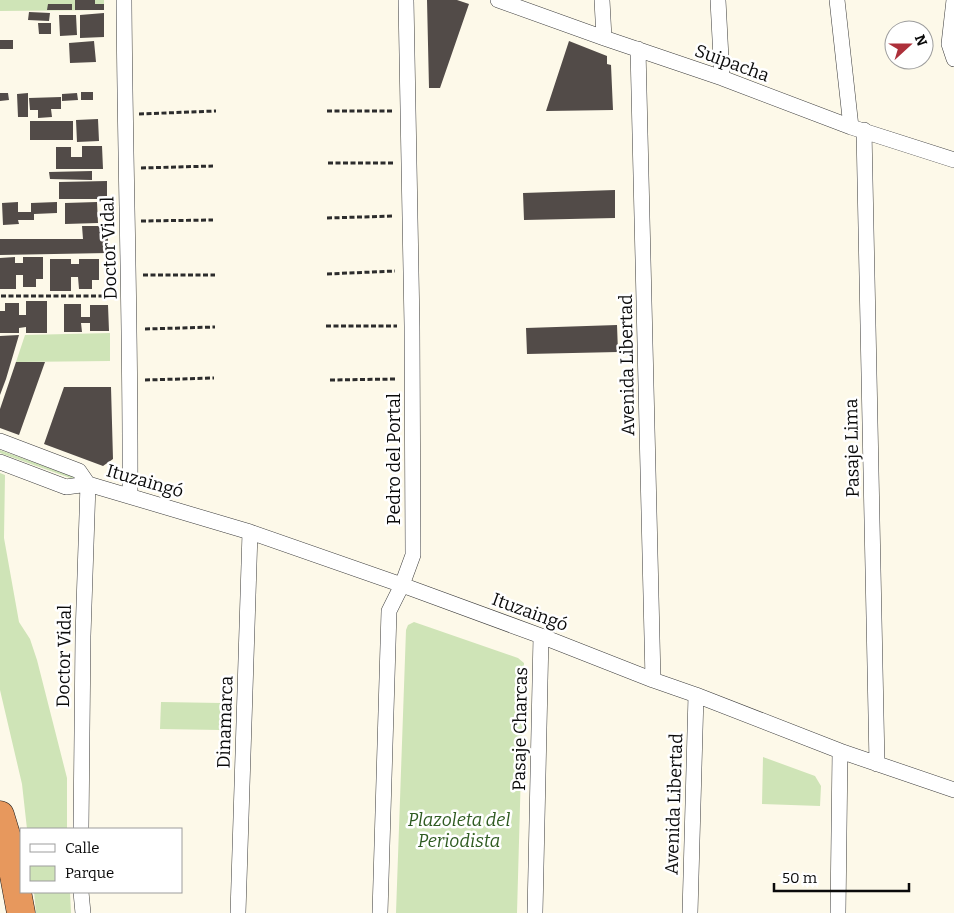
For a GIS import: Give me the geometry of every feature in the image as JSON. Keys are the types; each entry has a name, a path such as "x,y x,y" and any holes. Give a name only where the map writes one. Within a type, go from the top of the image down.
{"highway":[{"path":"0,815 7,838 21,913"},
{"path":"0,866 6,913"}],"street":[{"name":"Doctor Vidal","path":"124,0 124,115 131,381 130,496"},
{"name":"Pedro del Portal","path":"380,913 389,611 402,585 413,555 413,378 406,0"},
{"name":"Suipacha","path":"498,0 722,78 857,128 954,160"},
{"path":"602,0 604,38"},
{"path":"718,0 722,78"},
{"name":"Pasaje Lima","path":"837,0 857,128 877,764"},
{"path":"954,0 949,44 954,59"},
{"name":"Avenida Libertad","path":"638,49 653,680"},
{"name":"Ituzaingó","path":"0,441 79,471 88,484"},
{"name":"Ituzaingó","path":"0,462 66,487 88,484 250,532 541,636 840,751 954,790"},
{"name":"Doctor Vidal","path":"81,828 83,646 88,484"},
{"name":"Dinamarca","path":"238,913 250,532"},
{"name":"Pasaje Charcas","path":"535,913 541,636"},
{"name":"Avenida Libertad","path":"690,913 696,695"},
{"path":"838,913 840,751"},
{"path":"80,893 83,913"}],"path":[{"path":"327,111 408,110"},
{"path":"124,115 216,111"},
{"path":"328,163 410,163"},
{"path":"125,168 213,166"},
{"path":"327,218 410,216"},
{"path":"127,222 213,220"},
{"path":"327,274 411,271"},
{"path":"128,276 215,275"},
{"path":"1,296 129,296"},
{"path":"326,326 412,326"},
{"path":"130,329 215,327"},
{"path":"131,381 214,378"},
{"path":"330,380 413,378"}],"green space":[{"path":"0,0 104,0 104,10 0,11"},
{"path":"110,333 110,361 16,362 25,335"},
{"path":"0,450 74,477 73,479 0,453"},
{"path":"0,473 5,475 4,538 19,622 30,639 37,660 67,778 67,828 27,828 22,784 0,690"},
{"name":"Plazoleta del Periodista","path":"414,622 518,658 524,663 517,913 396,913 406,630 408,625"},
{"path":"161,702 221,703 220,730 160,729"},
{"path":"763,757 815,776 821,786 820,806 762,804"},
{"path":"34,893 70,893 71,913 36,913"}],"building":[{"path":"75,0 95,0 95,4 104,4 104,10 75,10"},
{"path":"427,0 457,0 469,4 440,88 429,88"},
{"path":"48,4 72,4 72,10 47,10"},
{"path":"29,12 50,13 49,21 28,20"},
{"path":"104,13 104,37 80,38 80,15"},
{"path":"59,15 76,15 77,35 60,36"},
{"path":"38,23 51,23 51,34 39,34"},
{"path":"0,40 13,40 13,49 0,49"},
{"path":"94,41 96,62 70,63 69,43"},
{"path":"569,41 607,56 607,64 611,65 613,110 546,111"},
{"path":"81,92 93,92 93,100 81,100"},
{"path":"0,93 8,93 9,100 0,101"},
{"path":"28,93 28,117 18,117 17,94"},
{"path":"77,93 78,100 62,101 62,94"},
{"path":"61,97 61,109 51,109 52,117 38,118 38,110 30,110 29,98"},
{"path":"98,119 99,141 77,142 76,120"},
{"path":"30,121 73,121 73,140 30,140"},
{"path":"82,146 102,146 103,169 56,169 56,147 71,147 71,157 82,157"},
{"path":"92,171 92,180 50,179 49,172"},
{"path":"107,181 107,199 59,199 59,182"},
{"path":"615,190 615,218 524,220 523,193"},
{"path":"18,202 18,212 31,212 31,203 57,202 57,213 34,214 34,220 18,220 19,224 3,225 2,203"},
{"path":"97,202 98,223 65,224 65,203"},
{"path":"82,226 108,226 108,253 0,255 0,239 83,239"},
{"path":"15,257 15,263 23,263 23,257 43,257 43,279 36,279 36,287 23,287 23,275 16,275 16,289 0,289 0,258"},
{"path":"50,259 71,259 71,264 79,264 79,259 99,259 99,280 92,280 92,289 79,289 78,277 71,277 71,291 50,291"},
{"path":"26,301 47,301 47,333 26,333 26,327 19,328 19,333 0,333 0,311 5,311 5,303 19,303 19,315 26,315"},
{"path":"64,304 81,304 81,317 90,317 90,305 108,305 109,331 90,331 90,323 81,323 82,332 64,332"},
{"path":"617,325 618,352 527,354 526,328"},
{"path":"19,335 6,379 0,395 0,336"},
{"path":"16,362 45,362 19,435 0,428 0,409"},
{"path":"64,387 111,387 113,459 103,466 44,444"}]}
